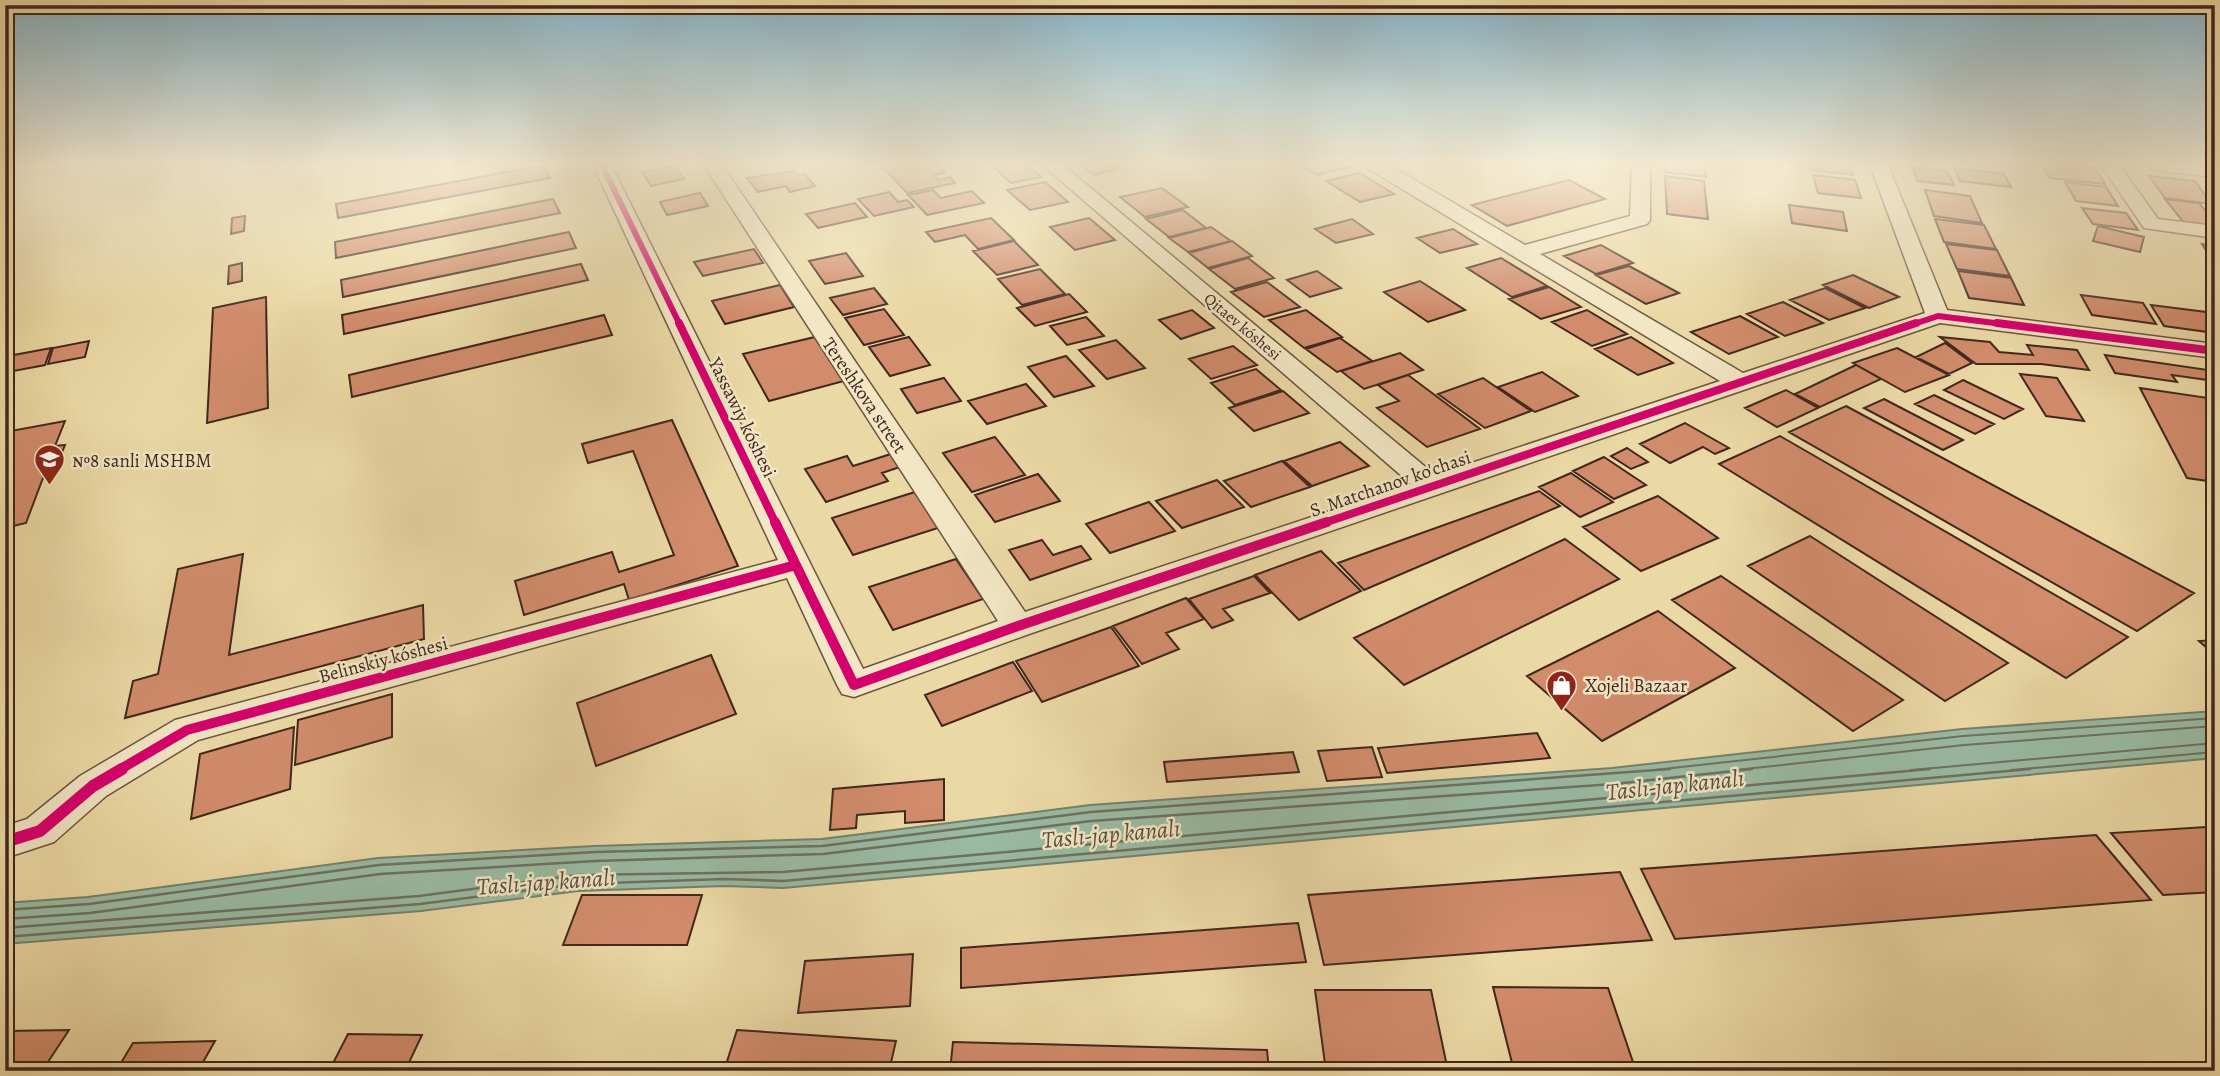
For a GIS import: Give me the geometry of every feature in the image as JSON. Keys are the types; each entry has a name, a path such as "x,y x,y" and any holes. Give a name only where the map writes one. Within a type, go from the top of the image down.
{"street":[{"name":"Yassawiy kóshesi","path":"625,215 854,685"},
{"name":"Tereshkova street","path":"746,215 1018,626"},
{"name":"Qitaev kóshesi","path":"1111,215 1433,488"},
{"path":"1460,215 1742,383"},
{"path":"1522,252 1640,220 1640,215"},
{"path":"1899,215 1938,316 2215,351"},
{"path":"2145,215 2151,224 2215,232"},
{"name":"S. Matchanov ko'chasi","path":"854,685 1018,626 1938,316"},
{"name":"Belinskiy kóshesi","path":"5,842 40,831 93,786 187,730 796,565"}],"water":[{"name":"Taslı-jap kanalı","path":"2215,711 2215,758 783,888 724,886 578,891 421,911 5,944 5,903 88,897 378,858 594,846 822,839 1090,805 1612,768 1962,729"}],"building":[{"path":"471,215 549,215 336,258 335,242"},
{"path":"807,215 867,217 818,228"},
{"path":"1162,215 1190,215 1206,228 1169,237 1146,219"},
{"path":"1489,215 1546,215 1507,226"},
{"path":"1677,215 1708,215 1708,219"},
{"path":"1791,215 1844,215 1847,231 1792,223"},
{"path":"1979,215 1982,223 1934,216"},
{"path":"2087,215 2128,215 2138,230 2093,224"},
{"path":"2178,215 2209,215 2215,222 2215,228 2185,224"},
{"path":"245,216 244,231 231,234 232,218"},
{"path":"991,218 1014,240 978,249 965,235 935,242 926,232"},
{"path":"1089,218 1115,240 1075,250 1050,227"},
{"path":"1352,219 1373,234 1336,243 1315,229"},
{"path":"1935,219 1984,225 1996,249 1944,242"},
{"path":"2098,226 2144,237 2140,252 2093,241"},
{"path":"1211,227 1231,241 1188,252 1169,238"},
{"path":"1453,229 1477,244 1440,253 1417,238"},
{"path":"569,232 576,248 343,297 341,280"},
{"path":"1014,241 1038,265 997,275 973,251"},
{"path":"1232,241 1252,256 1208,268 1189,253"},
{"path":"1946,244 1997,250 2010,276 1957,269"},
{"path":"2202,244 2215,246 2215,263 2214,263"},
{"path":"1601,245 1633,263 1596,274 1564,256"},
{"path":"754,249 763,263 703,276 694,262"},
{"path":"846,253 863,276 825,284 809,261"},
{"path":"1248,258 1274,278 1235,289 1209,269"},
{"path":"1501,258 1547,286 1512,297 1467,268"},
{"path":"242,263 242,281 228,284 229,266"},
{"path":"581,264 588,280 344,334 342,315"},
{"path":"1629,266 1679,293 1646,304 1596,275"},
{"path":"1040,269 1065,294 1022,305 998,279"},
{"path":"1317,271 1341,288 1310,297 1287,280"},
{"path":"1958,271 2011,278 2024,305 1969,298"},
{"path":"1853,275 1899,297 1869,308 1823,285"},
{"path":"1420,281 1465,310 1428,322 1384,292"},
{"path":"1267,282 1300,307 1264,317 1231,292"},
{"path":"780,285 794,307 725,324 712,301"},
{"path":"1549,287 1581,307 1541,319 1509,299"},
{"path":"874,288 887,304 843,315 830,298"},
{"path":"1825,288 1865,308 1829,320 1790,300"},
{"path":"1069,294 1087,312 1035,326 1017,308"},
{"path":"2081,295 2143,303 2156,324 2092,315"},
{"path":"266,297 268,408 207,423 213,308"},
{"path":"1783,302 1823,323 1785,336 1747,314"},
{"path":"2151,305 2214,313 2215,333 2164,326"},
{"path":"884,309 904,335 864,345 845,318"},
{"path":"1192,310 1214,328 1181,339 1159,320"},
{"path":"1306,310 1342,337 1304,348 1269,320"},
{"path":"1587,310 1627,334 1592,346 1552,322"},
{"path":"604,315 612,335 352,397 349,375"},
{"path":"1740,316 1778,337 1729,354 1691,332"},
{"path":"1086,317 1104,336 1067,345 1050,326"},
{"path":"815,337 844,381 769,401 743,354"},
{"path":"909,337 930,365 890,376 869,347"},
{"path":"1631,337 1673,363 1638,375 1595,349"},
{"path":"1940,337 1990,342 1999,352 2033,355 2027,345 2077,350 2089,370 2041,364 1976,364"},
{"path":"1340,338 1372,361 1337,372 1306,349"},
{"path":"1116,340 1145,368 1107,379 1079,350"},
{"path":"89,341 85,357 48,364 53,348"},
{"path":"1945,343 1972,363 1949,374 1916,357"},
{"path":"1233,346 1257,365 1211,379 1189,359"},
{"path":"51,348 45,365 8,372 14,355"},
{"path":"1897,348 1949,375 1905,392 1853,363"},
{"path":"1400,353 1423,370 1364,389 1341,371"},
{"path":"2105,355 2215,371 2215,381 2172,375 2177,382 2115,373"},
{"path":"1066,356 1094,386 1054,397 1028,367"},
{"path":"1856,365 1881,379 1820,407 1795,394"},
{"path":"1256,369 1281,390 1235,405 1211,383"},
{"path":"1542,372 1578,396 1535,412 1498,387"},
{"path":"2020,374 2057,378 2084,421 2046,416"},
{"path":"1408,375 1480,429 1427,447 1377,408 1399,401 1378,385"},
{"path":"944,378 961,401 917,413 901,389"},
{"path":"1483,378 1531,411 1485,428 1438,394"},
{"path":"1963,380 2023,409 2004,419 1944,390"},
{"path":"1026,384 1046,406 987,424 968,401"},
{"path":"2140,388 2215,399 2215,482 2187,478"},
{"path":"1786,390 1818,408 1777,427 1745,408"},
{"path":"1283,391 1309,413 1254,431 1229,408"},
{"path":"1934,395 1994,424 1975,434 1915,404"},
{"path":"1884,399 1963,440 1943,450 1864,408"},
{"path":"1846,406 2194,593 2137,631 1789,432"},
{"path":"672,420 738,566 629,600 624,584 524,615 515,581 612,552 619,572 674,555 633,451 588,463 582,444"},
{"path":"65,421 55,446 65,445 59,460 49,462 26,523 5,528 5,432"},
{"path":"1685,423 1729,448 1715,454 1703,447 1670,463 1640,444"},
{"path":"1780,436 2128,637 2066,678 1719,464"},
{"path":"995,437 1025,475 972,492 943,453"},
{"path":"1340,442 1369,466 1312,486 1284,461"},
{"path":"1627,448 1648,462 1631,469 1611,456"},
{"path":"891,454 900,467 882,473 888,481 826,502 805,469 847,456 853,466"},
{"path":"1604,457 1646,485 1614,499 1573,471"},
{"path":"1282,461 1310,487 1251,507 1224,481"},
{"path":"1571,473 1613,502 1580,517 1539,487"},
{"path":"1038,474 1060,501 995,522 975,495"},
{"path":"1217,480 1244,507 1182,528 1156,501"},
{"path":"1539,491 1560,506 1364,590 1338,563"},
{"path":"915,492 938,528 853,555 832,518"},
{"path":"1658,496 1718,538 1641,571 1583,527"},
{"path":"1149,502 1175,531 1110,553 1086,524"},
{"path":"1810,536 2008,663 1945,701 1748,566"},
{"path":"1565,539 1619,579 1404,685 1354,638"},
{"path":"1042,540 1053,555 1081,546 1091,559 1030,580 1009,550"},
{"path":"1321,551 1361,591 1299,620 1255,575"},
{"path":"243,554 229,655 423,605 424,639 125,718 133,681 158,674 178,569"},
{"path":"956,559 983,599 893,630 869,587"},
{"path":"1254,576 1270,593 1223,609 1233,620 1212,628 1189,599"},
{"path":"1721,576 1903,700 1853,731 1672,600"},
{"path":"1186,598 1204,619 1166,633 1179,649 1142,664 1113,626"},
{"path":"1658,611 1735,668 1602,741 1527,676"},
{"path":"1111,627 1139,666 1042,702 1016,661"},
{"path":"2215,640 2215,655 2199,641"},
{"path":"711,655 736,714 596,766 577,703"},
{"path":"1013,662 1032,691 942,726 925,695"},
{"path":"392,694 392,737 295,765 298,720"},
{"path":"294,727 290,789 191,819 200,754"},
{"path":"1537,733 1550,758 1387,773 1378,748"},
{"path":"1372,747 1382,777 1327,781 1318,751"},
{"path":"1293,752 1299,772 1167,782 1164,762"},
{"path":"944,779 944,820 905,823 905,811 857,815 856,828 830,830 833,789"},
{"path":"2206,827 2215,837 2215,892 2163,895 2111,833"},
{"path":"2096,835 2151,900 1675,939 1641,869"},
{"path":"1620,872 1652,940 1324,965 1308,895"},
{"path":"582,895 702,895 687,945 563,945"},
{"path":"1298,923 1306,962 961,988 961,948"},
{"path":"913,954 910,1006 798,1013 805,961"},
{"path":"1493,987 1608,988 1636,1071 1514,1071"},
{"path":"1315,990 1431,990 1448,1071 1326,1071"},
{"path":"69,1030 42,1071 5,1071 5,1031"},
{"path":"737,1030 896,1041 889,1071 724,1071"},
{"path":"348,1034 422,1035 405,1071 329,1071"},
{"path":"215,1041 198,1071 116,1071 133,1043"},
{"path":"953,1042 1267,1050 1269,1071 950,1071"}],"cycle path":[{"path":"626,215 854,685 1018,626 1938,316 2215,351"},
{"path":"5,842 40,831 93,786 187,730 796,565"}],"place":[{"name":"№8 sanli MSHBM","path":"49,487"},
{"name":"Xojeli Bazaar","path":"1562,712"}]}
